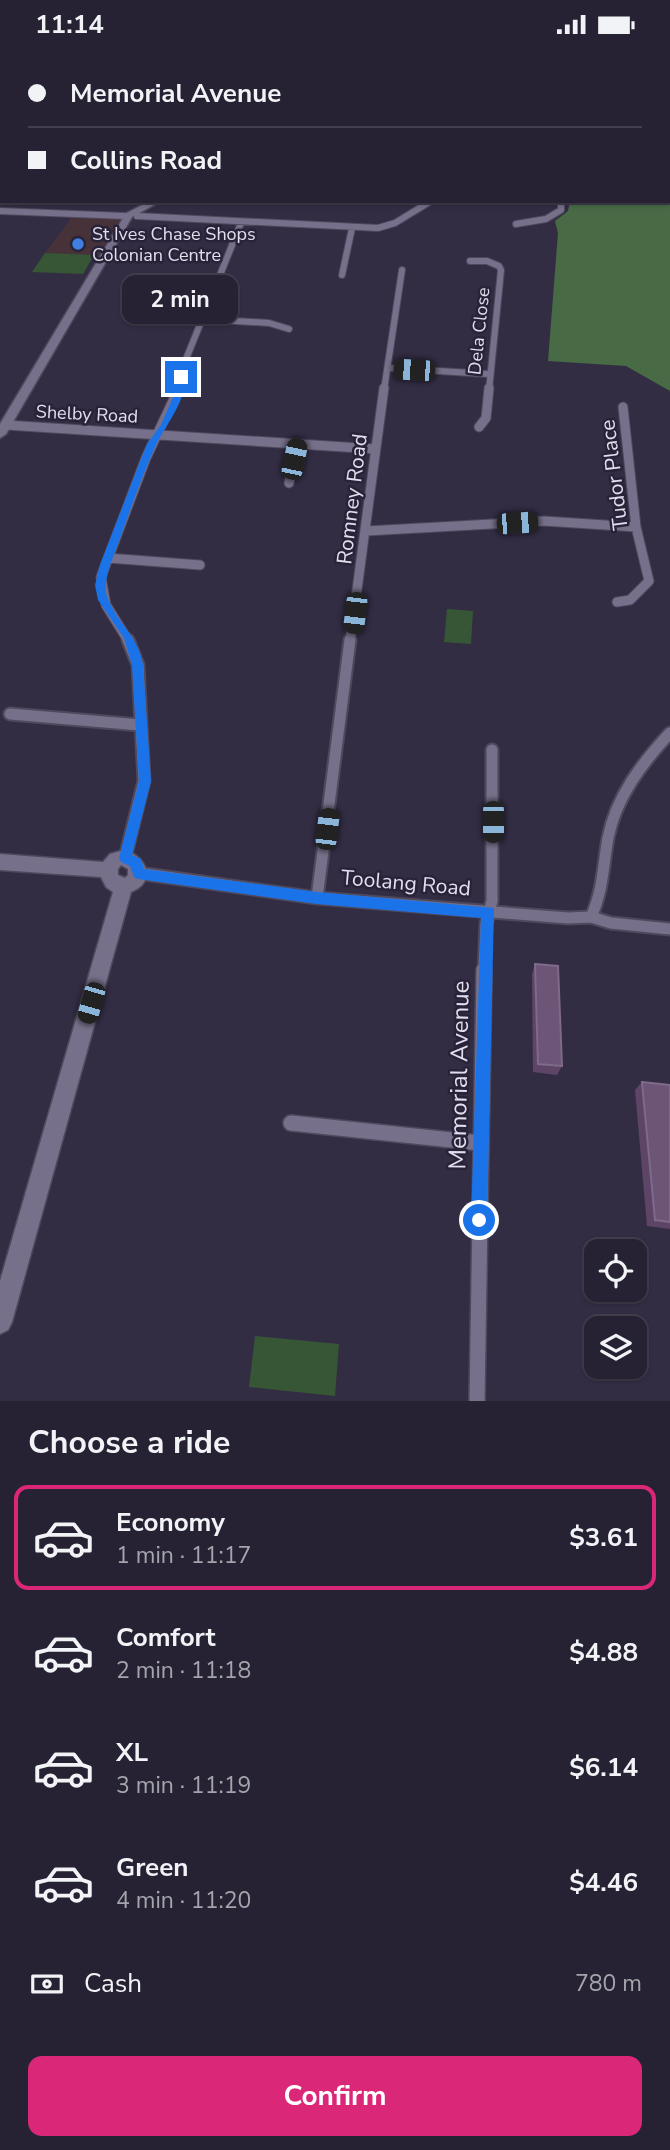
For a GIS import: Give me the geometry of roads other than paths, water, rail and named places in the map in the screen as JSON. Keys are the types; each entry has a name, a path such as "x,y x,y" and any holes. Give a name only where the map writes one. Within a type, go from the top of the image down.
{"street":[{"path":"3,430 131,216 153,203"},
{"path":"0,211 352,229 394,226 427,203"},
{"path":"516,224 556,215 561,210 561,203"},
{"path":"0,1322 118,910 123,876 136,863 125,858 145,781 136,652 103,600 100,585 151,444 159,434 182,386 182,369 241,223"},
{"path":"342,275 352,229"},
{"name":"Dela Close","path":"470,261 487,261 501,270 488,374 486,418 479,427"},
{"name":"Romney Road","path":"317,898 375,449 402,270"},
{"path":"202,319 269,323 289,329"},
{"path":"389,368 488,374"},
{"name":"Tudor Place","path":"617,603 630,600 649,581 636,527 624,407"},
{"name":"Shelby Road","path":"3,430 159,434 375,449"},
{"path":"289,483 297,444"},
{"path":"366,531 544,521 636,527"},
{"path":"108,558 200,565"},
{"path":"10,715 140,725"},
{"path":"591,917 601,898 608,837 618,807 644,762 670,733"},
{"name":"Memorial Avenue","path":"477,1401 486,924 493,869 492,750"},
{"name":"Toolang Road","path":"0,862 317,898 489,913 591,917 611,923 670,929"},
{"path":"290,1123 480,1143"}],"place":[{"name":"St Ives Chase Shops Colonian Centre","path":"78,244"}]}
